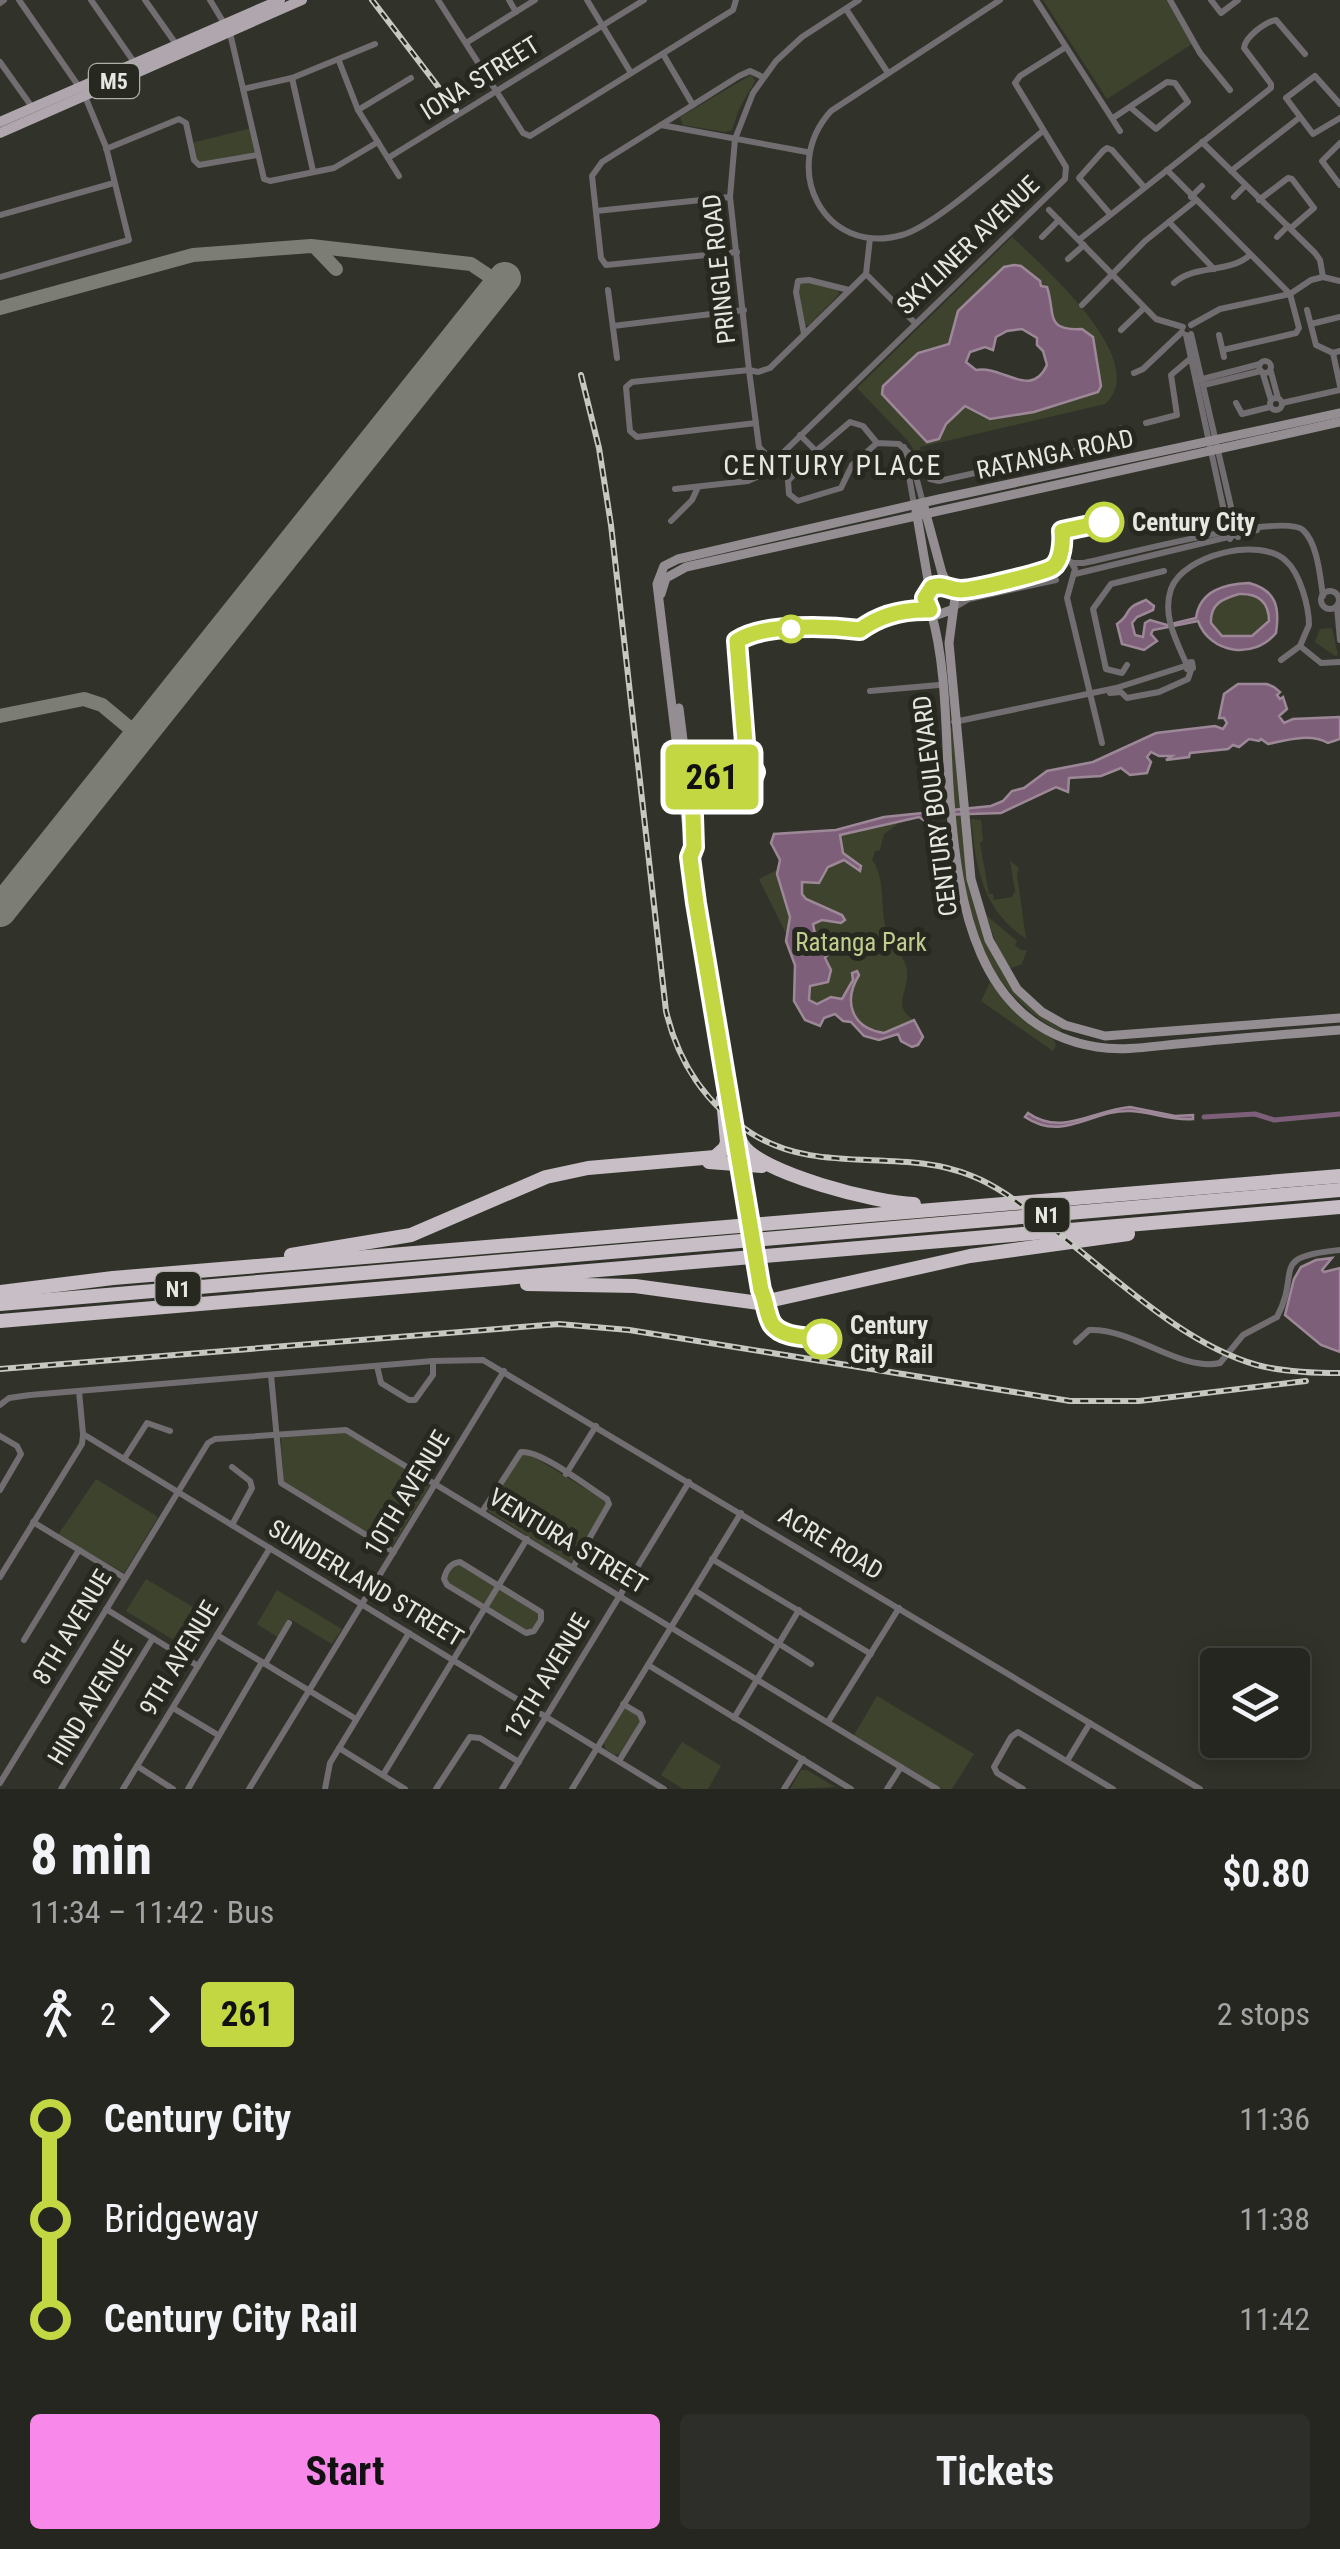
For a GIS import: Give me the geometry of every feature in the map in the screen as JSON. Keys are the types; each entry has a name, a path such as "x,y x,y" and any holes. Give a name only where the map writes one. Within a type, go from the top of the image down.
{"highway":[{"path":"192,1271 411,1234 546,1177 588,1168 686,1161 720,1154 727,1142 729,1114 721,1054"},
{"path":"729,1114 751,1154 801,1176 879,1202 989,1205"},
{"path":"686,1161 801,1176"},
{"path":"0,1292 192,1271 1340,1174"},
{"name":"N1","path":"0,1304 1340,1190"},
{"name":"N1","path":"0,1321 1340,1207"},
{"path":"302,1295 509,1284 605,1284 762,1295 970,1256 1257,1214"}],"main road":[{"name":"M5","path":"0,133 134,62 228,28 280,0"},
{"name":"M5","path":"0,122 302,0"},
{"name":"RATANGA ROAD","path":"667,570 678,559 1213,445 1340,413"},
{"name":"RATANGA ROAD","path":"1213,445 1340,422"},
{"name":"RATANGA ROAD","path":"667,570 879,524 920,509"},
{"name":"CENTURY BOULEVARD","path":"920,509 928,591 925,604 936,628 952,818 966,916 982,958 1008,997 1035,1022 1095,1047 1127,1048 1340,1030"},
{"name":"CENTURY BOULEVARD","path":"920,509 955,599 949,643 971,879 984,928 1017,989 1042,1012 1080,1032 1128,1036 1340,1018"},
{"path":"879,524 908,526 922,554"},
{"path":"667,570 656,584 690,857 721,1054"},
{"path":"928,591 938,585 949,588"},
{"path":"931,612 941,615 952,610"},
{"path":"669,677 678,700 687,763 695,770 735,771 701,778 692,785 694,847 690,857"},
{"path":"966,916 973,909 971,879"},
{"path":"729,1114 762,1295"}],"street":[{"path":"0,276 128,240 106,149 81,90 19,0"},
{"path":"90,0 134,62"},
{"path":"145,0 176,45"},
{"path":"210,0 228,28 264,179 343,164 378,142"},
{"path":"438,0 525,135 532,135 734,10 736,0"},
{"path":"509,0 516,12"},
{"path":"466,43 536,0"},
{"path":"587,0 632,73"},
{"name":"IONA STREET","path":"388,158 644,0"},
{"name":"PRINGLE ROAD","path":"772,462 760,450 749,370 730,196 735,139 763,77 793,44 859,0"},
{"path":"1000,0 831,111 813,134 807,152 810,186 817,203 841,228 870,238 899,236 925,225 1043,131"},
{"path":"1036,0 1120,131"},
{"path":"1170,0 1200,53 1230,90"},
{"path":"1210,0 1221,12 1238,0"},
{"path":"846,8 888,73"},
{"path":"1068,259 1110,214 1271,88 1244,48 1246,40 1274,20 1305,54"},
{"path":"243,89 292,78 374,44"},
{"path":"1287,52 1297,44"},
{"name":"SKYLINER AVENUE","path":"674,489 748,481 772,462 1065,179 1066,166 1015,84 1020,76 1066,47"},
{"path":"663,54 693,105"},
{"path":"338,61 358,110 398,176"},
{"path":"0,62 32,107"},
{"path":"737,252 606,265 601,258 594,170 748,71 763,77"},
{"path":"1340,104 1313,76 1286,98 1316,134 1340,118"},
{"path":"292,78 313,171"},
{"path":"358,110 411,78"},
{"path":"1113,118 1170,81 1188,102 1156,128 1130,107"},
{"path":"106,149 185,118 197,164 205,166 257,155"},
{"path":"1231,171 1299,118"},
{"path":"660,125 807,152"},
{"path":"1202,142 1318,256 1323,277"},
{"path":"1340,143 1322,161 1340,185"},
{"path":"1110,214 1079,176 1103,150 1112,150 1144,187"},
{"path":"1167,170 1290,294 1299,328 1296,333 1224,354 1219,335"},
{"path":"1259,200 1288,178 1314,208 1277,237"},
{"path":"0,215 115,183"},
{"path":"1082,305 1202,186"},
{"path":"1234,197 1245,186"},
{"path":"596,211 730,196"},
{"path":"1049,210 1144,308 1160,322 1187,331"},
{"path":"1042,236 1059,220"},
{"path":"1169,222 1214,269"},
{"path":"756,423 636,436 630,430 628,385 770,368 866,274 870,238"},
{"path":"1174,283 1183,276 1238,264 1250,255"},
{"path":"866,274 916,324"},
{"path":"1134,373 1220,309 1290,294 1306,282 1323,277 1340,280"},
{"path":"804,334 796,292 798,281 850,290"},
{"path":"608,290 618,358"},
{"path":"1121,330 1144,308"},
{"path":"613,326 744,310"},
{"path":"1236,403 1242,414 1275,402 1340,388 1337,352 1318,347 1307,310"},
{"path":"1311,324 1340,318"},
{"path":"1187,331 1200,383"},
{"path":"1187,331 1233,534"},
{"path":"1146,423 1178,414 1170,376 1191,358"},
{"path":"1200,383 1264,370 1275,402"},
{"path":"876,443 863,426 852,422 816,451 786,483 789,494 796,501 841,488 855,460 876,443 904,446 920,509"},
{"path":"909,466 926,462 930,479 939,481 1120,442 1121,428"},
{"path":"800,435 816,451"},
{"path":"671,521 692,500 698,487"},
{"path":"949,588 967,589 1053,567 1061,560 1084,563 1288,524 1301,529 1309,538 1319,570 1322,602 1337,626"},
{"path":"952,610 969,599 1072,577 1233,534"},
{"path":"1116,673 1126,698 1159,692 1188,679 1171,625 1171,590 1194,562 1232,552 1272,553 1286,561 1296,575 1309,626 1300,646 1282,660"},
{"path":"1068,598 1072,563"},
{"path":"1053,567 1068,598 1102,743"},
{"path":"1319,570 1336,592 1340,640"},
{"path":"1128,666 1124,672 1116,673 1104,665 1094,609 1111,584 1164,571"},
{"path":"1322,596 1336,592"},
{"path":"1326,607 1338,603"},
{"path":"1300,646 1325,664 1340,661"},
{"path":"944,723 1120,689 1187,667"},
{"path":"870,692 938,685"},
{"path":"1076,1342 1089,1330 1112,1332 1200,1364 1217,1364 1243,1335 1278,1317 1288,1272 1296,1258 1340,1250"},
{"name":"ACRE ROAD","path":"0,1405 7,1399 474,1358 596,1426 1200,1789"},
{"path":"377,1366 382,1383 415,1400 433,1375 433,1361"},
{"name":"10TH AVENUE","path":"250,1789 504,1372"},
{"path":"271,1375 283,1485 394,1552"},
{"path":"0,1577 82,1444 79,1392"},
{"path":"124,1459 147,1423 170,1431"},
{"path":"566,1474 596,1426"},
{"name":"VENTURA STREET","path":"178,1492 212,1440 344,1429 938,1789"},
{"name":"SUNDERLAND STREET","path":"83,1434 664,1789"},
{"path":"0,1436 21,1454 0,1490"},
{"path":"482,1512 521,1452 530,1452 610,1504 573,1567"},
{"path":"232,1467 251,1482 252,1488 232,1525"},
{"name":"12TH AVENUE","path":"502,1789 689,1482"},
{"name":"8TH AVENUE","path":"0,1783 178,1492"},
{"path":"572,1789 740,1513"},
{"path":"33,1522 126,1578"},
{"path":"383,1775 526,1539"},
{"name":"9TH AVENUE","path":"123,1789 270,1548"},
{"path":"24,1640 79,1550"},
{"path":"712,1559 871,1654"},
{"path":"460,1562 541,1612 537,1626 526,1633 485,1608 447,1585 447,1570 460,1562"},
{"path":"694,1590 811,1664"},
{"path":"828,1722 899,1608"},
{"path":"106,1609 198,1666"},
{"path":"734,1718 798,1610"},
{"path":"188,1789 289,1623"},
{"path":"324,1789 326,1771 409,1633"},
{"path":"217,1634 356,1719"},
{"name":"HIND AVENUE","path":"61,1789 153,1638"},
{"path":"648,1664 851,1789"},
{"path":"619,1762 643,1722 640,1714 624,1704"},
{"path":"172,1708 218,1735"},
{"path":"1067,1761 1090,1724"},
{"path":"1024,1789 994,1769 1014,1734 1023,1734 1113,1789"},
{"path":"436,1789 470,1736 519,1762"},
{"path":"339,1748 405,1789"},
{"path":"784,1789 802,1759"},
{"path":"136,1766 174,1789"},
{"path":"887,1789 901,1766"}],"green space":[{"path":"1043,0 1166,0 1192,44 1107,99"},
{"path":"751,75 755,81 732,130 683,125 680,117"},
{"path":"252,128 256,155 196,162 191,143"},
{"path":"1012,237 1088,315 1115,364 1116,386 1105,404 920,447 921,456 857,388","holes":["1041,286 1051,298 1053,320 1066,330 1098,392 1034,412 991,419 965,406 946,424 942,435 927,442 883,394 883,385 918,353 949,344 955,318"]},
{"path":"803,281 838,290 839,294 805,326 797,285"},
{"path":"1246,594 1264,602 1269,621 1252,636 1222,636 1211,623 1213,609 1226,598"},
{"path":"1332,628 1338,655 1335,656 1315,642 1320,629"},
{"path":"953,727 965,852 985,935 1002,972 1027,1004 1060,1032 1024,1006 997,974 978,938 958,857 949,729"},
{"name":"Ratanga Park","path":"899,819 884,834 880,850 875,851 872,860 880,877 888,937 906,965 903,1010 914,1020 878,1033 855,1017 853,980 842,1000 826,998 818,1004 809,1001 807,989 833,946 815,934 813,924 822,920 836,922 842,915 806,899 802,882 819,883 840,861 846,860 859,871 861,866 843,853 840,835"},
{"path":"971,819 981,820 980,843 989,894 993,894 994,900 1012,897 1015,891 1010,861 1019,868 1026,939 1000,914 984,886"},
{"name":"Ratanga Park","path":"777,870 790,917 788,938 759,879"},
{"path":"986,915 1017,941 1015,945 1027,950 1022,964 1011,968 1003,963"},
{"path":"990,982 1017,1015 1053,1039 1053,1051 981,1001"},
{"path":"344,1431 430,1485 392,1547 283,1481 281,1437"},
{"path":"529,1454 607,1505 573,1561 488,1511 520,1456"},
{"path":"96,1479 158,1517 124,1573 58,1535"},
{"path":"460,1562 542,1616 530,1633 449,1587 445,1574"},
{"path":"146,1579 211,1618 190,1650 126,1611"},
{"path":"277,1590 342,1629 332,1644 290,1619 279,1638 257,1624"},
{"path":"877,1696 974,1754 952,1789 942,1789 854,1735"},
{"path":"623,1709 640,1716 640,1723 621,1754 615,1755 606,1750 603,1741"},
{"path":"682,1742 721,1766 708,1789 683,1789 661,1775"},
{"path":"801,1770 807,1770 835,1787 790,1789"}],"shaded area":[{"path":"1021,266 1047,287 1057,324 1082,329 1093,337 1101,386 1098,392 1034,412 990,419 965,406 946,424 939,439 927,442 882,394 883,386 918,353 949,344 958,311 1004,267","holes":["1022,329 1037,338 1047,365 1033,380 976,370 966,362 970,352 985,347 993,350 996,337 1007,331"]},
{"path":"1240,584 1258,586 1274,601 1276,633 1267,642 1233,650 1212,641 1198,621 1153,630 1151,634 1157,641 1144,650 1122,644 1117,624 1138,603 1146,600 1154,606 1132,623 1135,635 1143,637 1145,623 1150,620 1167,625 1196,618 1208,595","holes":["1246,594 1265,604 1269,621 1252,636 1222,636 1211,623 1215,606"]},
{"path":"1238,684 1267,684 1280,692 1277,695 1283,697 1287,709 1279,716 1284,723 1293,719 1340,717 1340,739 1328,743 1298,738 1268,744 1261,739 1249,739 1239,747 1233,745 1166,760 1172,756 1151,752 1147,773 1130,775 1121,768 1101,776 1069,778 1068,792 1056,787 1001,813 939,815 928,823 919,817 840,835 843,853 861,866 860,871 844,860 828,867 819,883 802,882 806,899 845,920 813,924 815,934 833,948 825,958 831,970 828,982 810,986 809,1000 817,1004 831,997 842,999 853,980 852,973 857,971 851,1003 857,1019 884,1033 914,1020 923,1037 912,1047 901,1041 898,1034 879,1040 864,1036 851,1022 835,1014 824,1018 820,1026 805,1020 794,1001 795,965 786,941 790,917 777,874 780,860 771,843 774,834 836,830 884,817 991,806 1047,771 1093,762 1156,733 1215,726 1223,729 1227,723 1219,718 1224,694"},
{"path":"1130,1107 1175,1116 1193,1115 1193,1119 1117,1112 1053,1127 1025,1117 1028,1113 1053,1123 1066,1122"},
{"path":"1332,1258 1322,1270 1340,1268 1340,1352 1321,1345 1285,1315 1301,1267"}],"waterway":[{"path":"1204,1117 1255,1114 1274,1120 1340,1114"}],"taxiway":[{"path":"0,308 193,255 311,246 471,264 501,284"},
{"path":"315,247 336,269"},
{"path":"0,716 84,699 102,705 132,730 134,739 127,751"},
{"path":"129,727 140,729 151,722"}],"runway":[{"path":"0,911 505,278"}],"railway":[{"path":"372,0 456,110"},
{"path":"581,375 599,448 611,525 666,1011 686,1065 707,1096 735,1122 777,1146 832,1158 945,1167 972,1176 1005,1193 1176,1326 1203,1342 1257,1365 1340,1373"},
{"path":"0,1369 559,1324 629,1330 1070,1401 1139,1401 1306,1381"}],"bus line":[{"name":"261","path":"822,1339 786,1334 777,1328 761,1290 690,857 694,847 692,785 698,779 713,776 734,776 738,782 746,783 755,772 746,755 737,641 762,632 834,625 860,630 876,617 930,610 925,598 932,587 940,584 964,590 1046,570 1058,561 1064,542 1062,531 1104,522"}],"place":[{"name":"Century City","path":"1104,522"},
{"name":"Century City Rail","path":"822,1339"}],"district":[{"name":"CENTURY PLACE","path":"833,465"}]}
